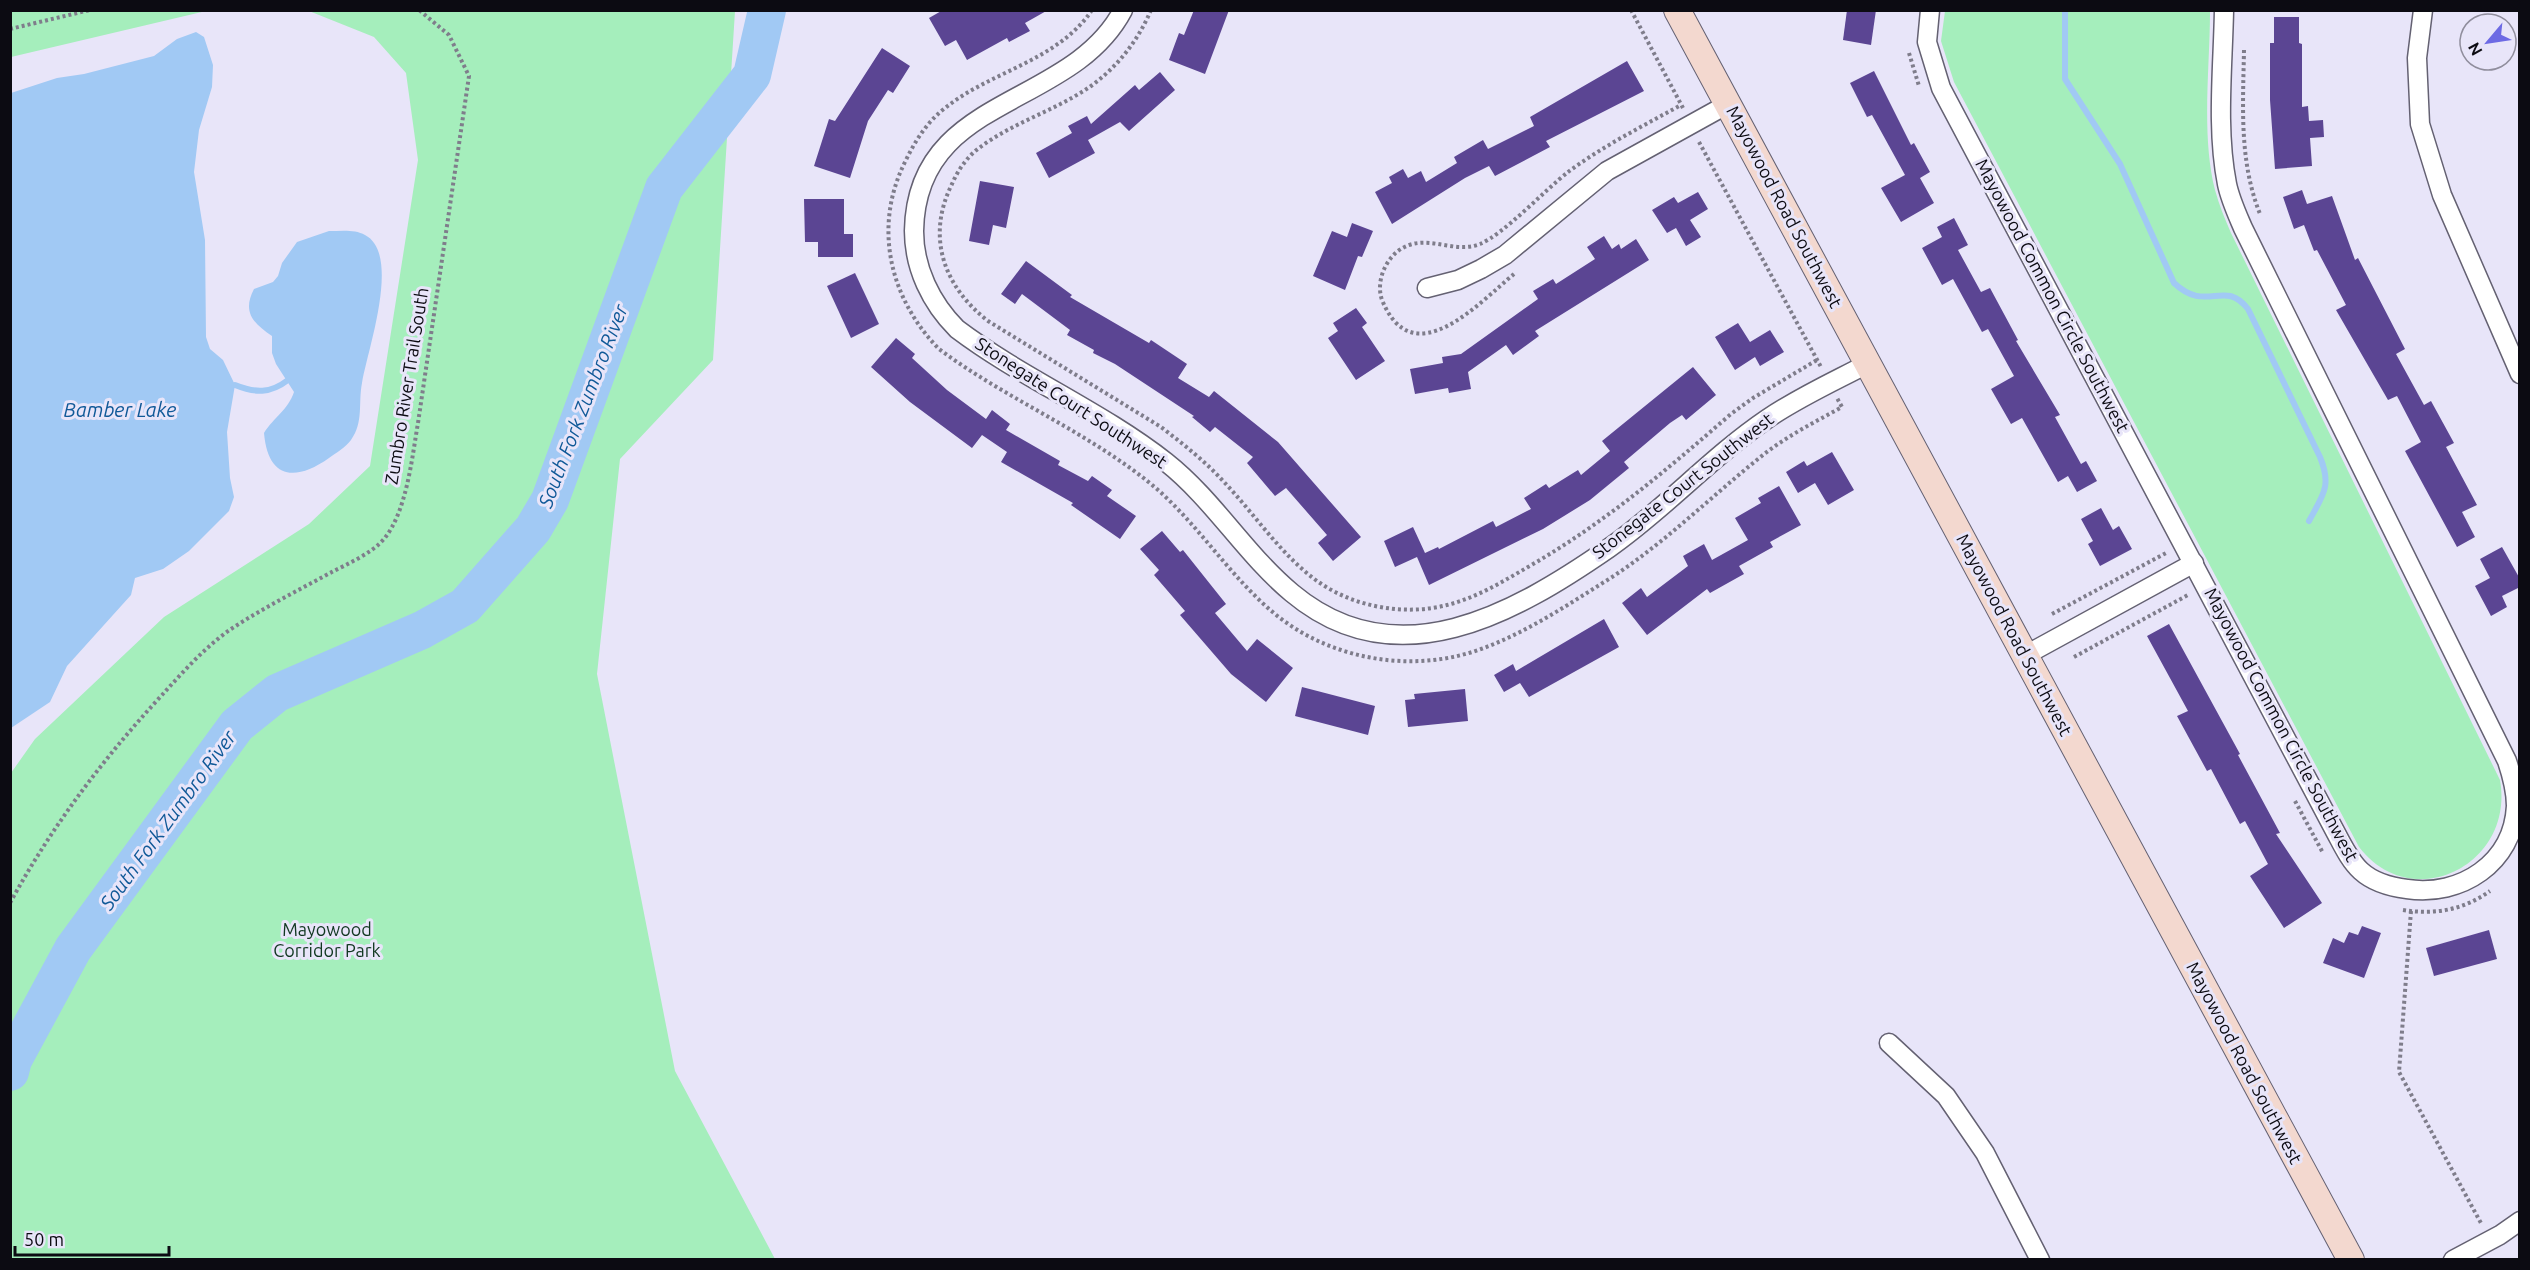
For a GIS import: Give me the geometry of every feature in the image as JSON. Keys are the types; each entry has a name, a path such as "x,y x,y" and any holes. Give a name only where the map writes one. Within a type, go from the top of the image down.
{"street":[{"name":"Stonegate Court Southwest","path":"1123,10 1099,45 1073,67 962,128 942,149 917,200 914,237 922,276 937,306 957,329 1167,464 1203,497 1292,593 1328,615 1366,630 1406,635 1451,631 1493,615 1610,547 1767,419 1869,363"},
{"name":"Mayowood Road Southwest","path":"1677,10 2351,1260"},
{"name":"Mayowood Common Circle Southwest","path":"1930,10 1927,23 1928,48 1941,88 2336,833 2361,871 2377,881 2395,888 2432,892 2465,883 2494,860 2506,842 2516,807 2515,791 2507,761 2243,228 2230,194 2222,141 2223,10"},
{"path":"2423,10 2417,58 2420,124 2442,195 2520,374"},
{"path":"1427,288 1458,280 1505,255 1607,171 1728,104"},
{"path":"2024,656 2194,563"},
{"path":"1889,1043 1946,1096 1985,1153 2040,1260"},
{"path":"2453,1260 2520,1221"}],"path":[{"path":"10,29 90,10"},
{"name":"Zumbro River Trail South","path":"10,903 36,856 81,790 126,733 190,665 229,631 266,607 358,558 384,540 397,514 408,480 418,423 469,76 449,35 419,10"},
{"path":"1092,10 1079,27 1058,44 955,101 921,134 892,192 888,217 890,260 897,284 922,332 939,349 1151,484 1184,515 1274,614 1316,639 1360,656 1406,661 1456,657 1504,640 1625,569 1764,454 1842,407"},
{"path":"1151,10 1129,48 1103,76 1087,88 991,140 963,164 942,206 939,236 946,267 963,299 988,321 1161,427 1222,479 1308,574 1330,589 1372,605 1406,609 1445,606 1482,592 1595,526 1731,414 1761,393 1817,360 1700,143"},
{"path":"1631,10 1681,105"},
{"path":"2244,46 2243,140 2248,180 2262,219"},
{"path":"2052,614 2166,553"},
{"path":"2074,657 2188,595"},
{"path":"2411,911 2399,1072 2490,1240"}],"green space":[{"path":"11,10 206,10 206,11 11,57"},
{"name":"Mayowood Corridor Park","path":"309,11 735,11 713,360 620,459 597,674 675,1071 775,1259 11,1259 11,773 35,739 164,617 309,524 370,466 418,160 406,73 374,37"},
{"path":"1945,11 2210,11 2208,147 2215,190 2222,212 2500,780 2500,810 2492,836 2476,857 2455,871 2431,879 2406,878 2381,867 2359,847 1954,82 1941,41"}],"water":[{"name":"Bamber Lake","path":"196,32 204,37 213,65 212,87 199,130 194,172 205,240 206,337 210,349 223,360 235,385 227,432 230,478 234,497 229,511 189,551 163,569 135,578 131,595 67,666 50,702 11,728 11,93 57,78 84,74 154,56 177,39"},
{"path":"329,231 352,231 365,235 376,246 381,262 382,282 379,304 362,383 358,426 346,445 317,466 295,473 285,472 271,460 264,433 288,404 294,392 276,364 272,353 272,336 251,316 249,304 254,289 273,282 278,276 282,263 297,242"}],"building":[{"path":"943,10 1048,10 1025,23 1030,31 1009,42 1007,38 967,60 956,40 945,46 929,18"},
{"path":"1194,10 1229,10 1205,74 1169,60 1179,33 1184,35"},
{"path":"1847,10 1876,10 1871,45 1843,40"},
{"path":"2274,17 2299,17 2299,43 2302,44 2302,107 2308,106 2309,121 2323,120 2324,137 2310,138 2312,166 2275,169 2270,100 2270,43 2274,43"},
{"path":"882,48 910,66 893,93 888,90 868,121 850,178 814,166 829,119 835,121"},
{"path":"1627,61 1644,91 1546,141 1550,147 1495,176 1489,166 1465,178 1392,224 1375,192 1392,183 1389,177 1403,169 1408,178 1421,171 1426,182 1457,163 1454,157 1483,140 1488,149 1534,126 1530,117"},
{"path":"1874,71 1911,145 1914,143 1930,172 1920,178 1934,203 1901,222 1881,188 1905,175 1872,115 1867,117 1850,83"},
{"path":"1160,72 1175,90 1129,131 1120,122 1088,140 1095,153 1049,178 1036,153 1072,133 1068,126 1087,116 1091,124 1135,85 1139,90"},
{"path":"980,181 1014,187 1006,228 993,225 989,245 969,241"},
{"path":"2302,190 2307,204 2332,196 2355,260 2358,258 2405,349 2396,354 2424,405 2431,401 2454,443 2446,447 2477,505 2462,512 2475,537 2457,547 2405,451 2421,442 2397,396 2388,400 2336,310 2346,305 2317,250 2314,251 2304,225 2294,229 2283,197"},
{"path":"1698,192 1708,209 1690,220 1701,237 1686,246 1676,228 1667,233 1652,210 1674,197 1678,203"},
{"path":"804,199 844,199 844,234 853,234 853,257 818,257 818,242 805,242"},
{"path":"1954,218 1968,245 1958,250 1981,292 1990,288 2018,340 2016,341 2060,415 2055,417 2081,464 2086,461 2097,481 2077,492 2068,476 2058,482 2022,418 2011,424 1991,389 2014,376 1988,329 1982,332 1953,279 1942,285 1922,248 1942,237 1937,227"},
{"path":"1352,223 1373,231 1362,257 1358,256 1345,290 1313,276 1332,231 1347,237"},
{"path":"1604,236 1612,249 1619,244 1621,249 1636,239 1649,260 1535,331 1539,336 1513,355 1506,345 1468,372 1471,389 1449,393 1448,388 1415,394 1410,369 1443,363 1442,357 1461,354 1538,299 1533,291 1553,279 1556,284 1595,259 1587,247"},
{"path":"1026,261 1072,295 1070,297 1149,343 1151,340 1187,364 1178,378 1209,397 1214,391 1278,442 1361,537 1333,561 1318,543 1327,535 1286,488 1275,496 1247,463 1253,457 1215,427 1210,432 1192,417 1194,416 1115,364 1093,353 1094,350 1067,335 1070,330 1022,294 1015,304 1001,294"},
{"path":"855,273 879,324 851,338 827,286"},
{"path":"1356,308 1367,323 1362,327 1385,361 1356,380 1328,338 1338,331 1333,323"},
{"path":"1738,323 1750,342 1770,330 1784,352 1760,366 1755,357 1735,370 1715,337"},
{"path":"896,338 915,354 912,358 947,390 986,419 992,410 1010,424 1006,430 1060,461 1058,465 1088,481 1092,476 1112,490 1107,496 1136,516 1120,539 1071,505 1073,503 1001,462 1007,452 982,435 972,448 910,402 871,367"},
{"path":"1693,367 1716,395 1686,420 1682,415 1670,423 1624,462 1629,468 1590,500 1543,529 1429,585 1417,557 1395,567 1384,541 1413,527 1425,553 1438,547 1439,549 1493,521 1496,527 1531,509 1524,498 1546,484 1549,488 1578,470 1581,475 1610,451 1602,441"},
{"path":"1832,452 1854,490 1828,505 1815,483 1798,493 1786,472 1804,461 1807,466"},
{"path":"1779,486 1801,525 1770,542 1773,547 1739,566 1744,574 1710,593 1707,589 1647,635 1622,603 1641,588 1647,597 1688,566 1683,556 1704,544 1712,560 1748,540 1735,518 1761,503 1758,498"},
{"path":"2101,508 2113,530 2119,526 2132,549 2100,566 2088,544 2093,541 2081,519"},
{"path":"1162,531 1180,552 1183,550 1226,604 1215,613 1247,651 1257,639 1293,668 1266,702 1231,674 1180,615 1185,611 1154,575 1159,570 1140,549"},
{"path":"2502,547 2520,579 2520,587 2502,596 2507,607 2491,616 2475,586 2490,578 2480,559"},
{"path":"1604,619 1619,647 1529,697 1520,683 1504,692 1494,675 1513,664 1516,671"},
{"path":"2169,624 2240,754 2238,755 2280,833 2276,834 2322,903 2284,928 2250,876 2268,864 2245,821 2240,824 2211,769 2207,771 2177,716 2188,711 2147,636"},
{"path":"1302,687 1375,706 1368,735 1295,716"},
{"path":"1465,689 1468,721 1408,727 1405,700 1415,699 1414,694"},
{"path":"2362,926 2381,933 2364,978 2323,963 2333,938 2344,943 2349,932 2358,935"},
{"path":"2489,930 2497,959 2434,976 2426,948"}],"waterway":[{"name":"South Fork Zumbro River","path":"10,1072 13,1060 73,949 237,725 277,693 422,630 465,606 533,529 550,500 664,188 752,75 767,10"},
{"path":"2065,10 2065,79 2120,164 2174,283 2196,296 2231,296 2248,309 2320,457 2324,467 2324,490 2309,521"},
{"path":"235,385 249,390 262,391 275,388 288,380"}]}
